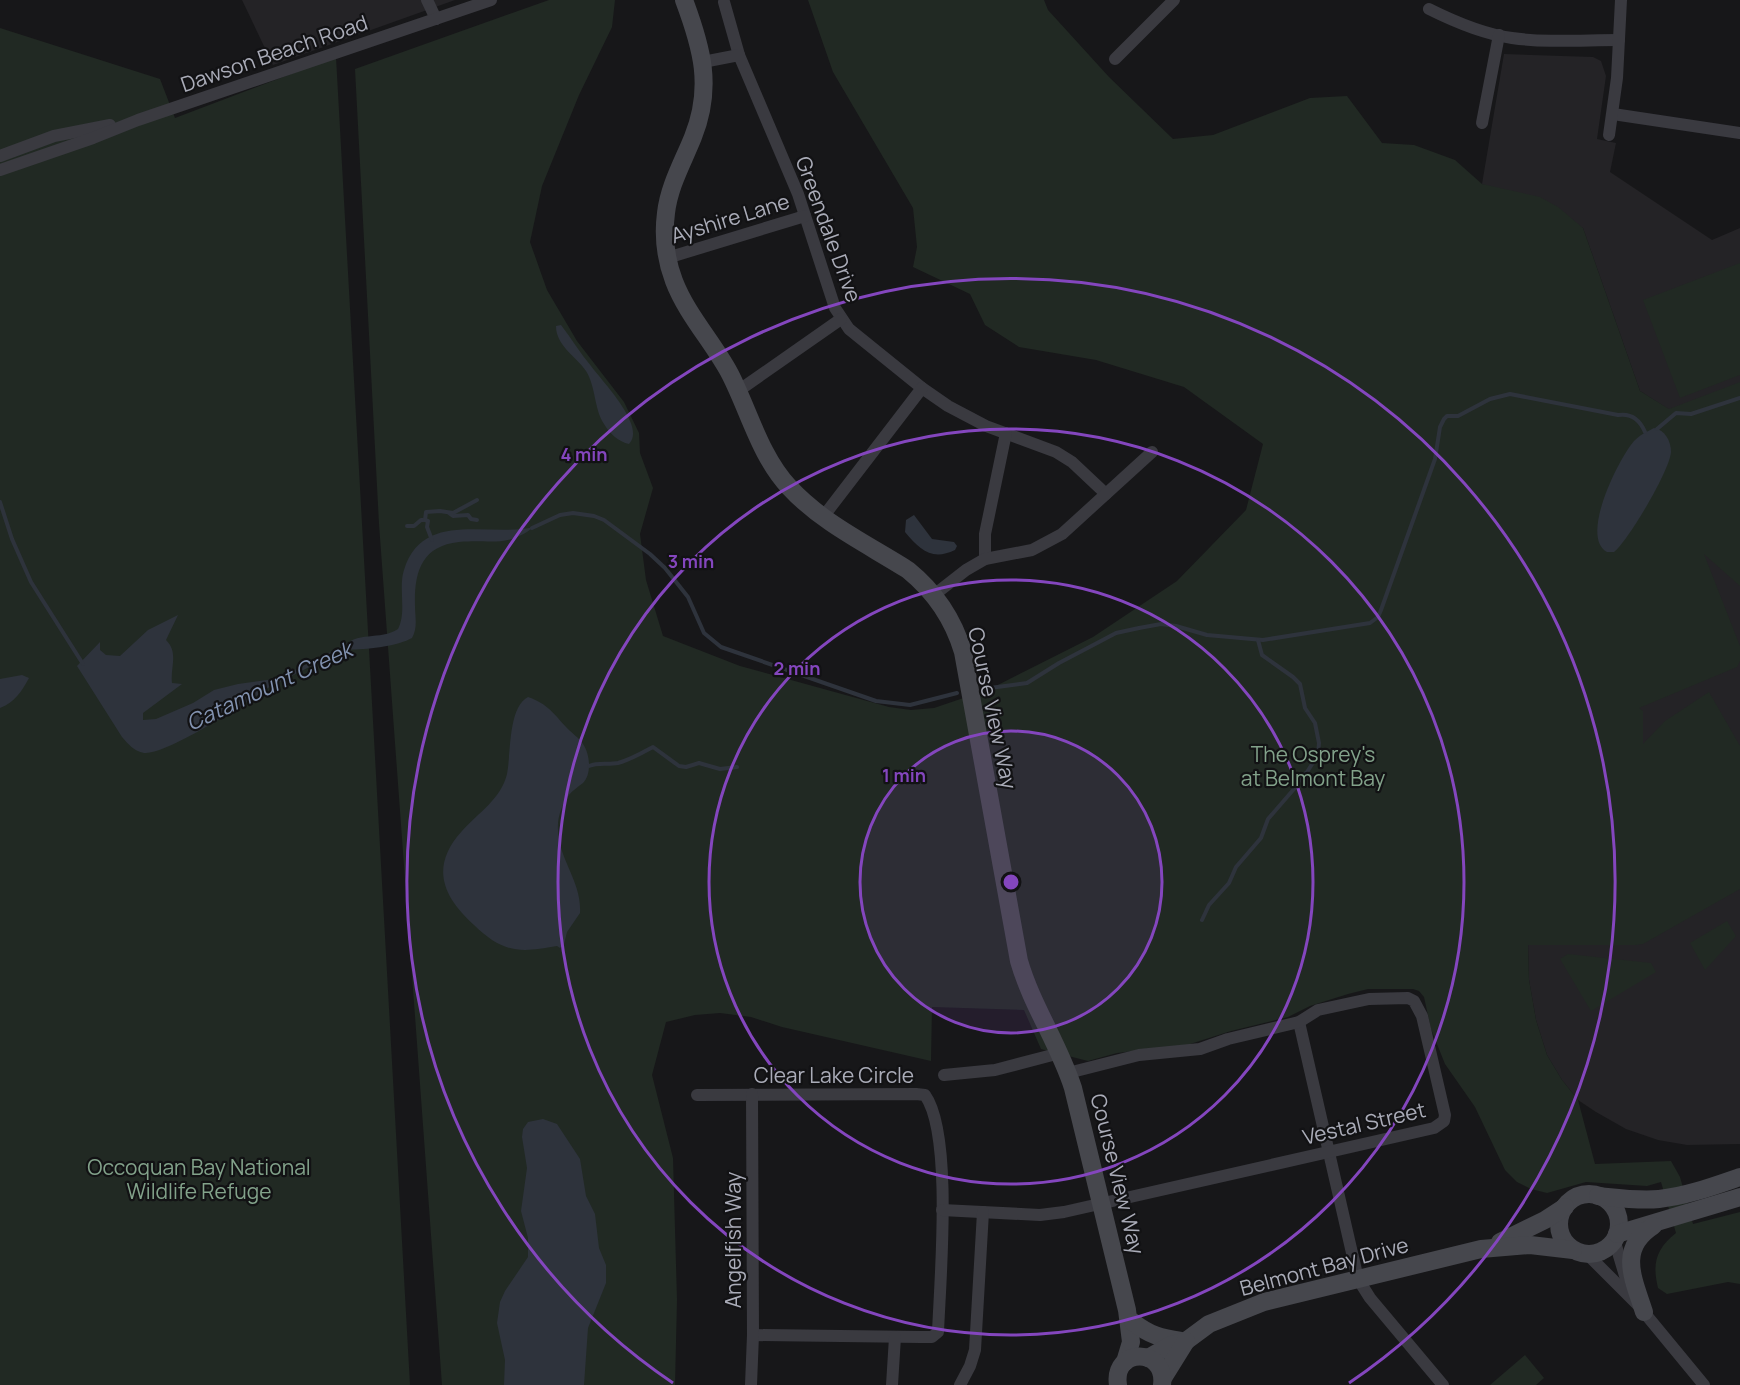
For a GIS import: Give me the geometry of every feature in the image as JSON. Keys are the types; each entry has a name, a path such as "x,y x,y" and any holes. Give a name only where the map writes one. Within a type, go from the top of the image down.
{"street":[{"path":"427,0 436,19"},
{"name":"Dawson Beach Road","path":"0,170 138,120 491,0"},
{"name":"Course View Way","path":"684,0 699,42 703,62 704,92 699,121 673,182 667,205 665,240 673,279 683,300 729,372 776,471 798,496 823,518 908,570 934,595 956,631 963,652 1019,962 1068,1073 1130,1316 1146,1357"},
{"path":"1115,59 1174,0"},
{"path":"1610,135 1621,0"},
{"name":"Greendale Drive","path":"724,2 739,55 798,194 831,298 841,319 857,338 922,388 967,418 1056,452 1072,462 1106,494"},
{"path":"1429,9 1456,22 1498,35 1534,40 1619,40"},
{"path":"1482,123 1498,35"},
{"path":"703,62 739,55"},
{"path":"1613,114 1740,133"},
{"name":"Dawson Beach Road","path":"0,156 54,136 138,120"},
{"name":"Ayshire Lane","path":"668,258 805,216"},
{"path":"738,391 841,319"},
{"path":"823,518 922,388"},
{"path":"985,559 985,534 1006,433"},
{"path":"934,595 966,570 985,559 1032,550 1062,534 1152,452"},
{"name":"Vestal Street","path":"1068,1073 1139,1055 1200,1049 1237,1036 1299,1022 1318,1010 1369,999 1408,998 1414,1001 1422,1016 1444,1105 1445,1114 1440,1125 1102,1203"},
{"path":"1299,1022 1358,1279 1370,1298 1443,1385"},
{"path":"944,1075 995,1070 1060,1053"},
{"name":"Angelfish Way","path":"751,1385 753,1335 752,1094"},
{"name":"Clear Lake Circle","path":"697,1095 925,1095 932,1104 941,1151 942,1210 938,1332 932,1337 753,1335"},
{"name":"Belmont Bay Drive","path":"1125,1362 1132,1358 1146,1357 1185,1341 1209,1324 1244,1309 1481,1249 1512,1237 1582,1195 1659,1199 1700,1190 1740,1177"},
{"path":"1597,1196 1607,1201 1615,1210 1618,1222 1616,1237 1626,1278 1641,1309"},
{"path":"1580,1252 1600,1252 1616,1237 1740,1197"},
{"path":"942,1210 1040,1215 1102,1203"},
{"path":"1565,1207 1560,1218 1560,1230 1564,1241 1580,1252 1641,1309 1704,1385"},
{"path":"960,1385 975,1350 983,1212"},
{"path":"1641,1309 1632,1277 1632,1257 1640,1235 1664,1220"},
{"name":"Belmont Bay Drive","path":"1481,1249 1530,1245 1580,1252"},
{"path":"1130,1316 1144,1331 1156,1337 1185,1341"},
{"name":"Course View Way","path":"1125,1362 1131,1342 1130,1316"},
{"path":"892,1385 895,1337"},
{"name":"Belmont Bay Drive","path":"1162,1381 1185,1341"},
{"name":"Belmont Bay Drive","path":"1146,1357 1157,1364 1162,1381"},
{"path":"1118,1385 1118,1374 1125,1362"}],"shaded area":[{"path":"242,0 455,0 273,65"},
{"path":"1504,54 1593,57 1601,61 1606,76 1597,139 1616,143 1610,172 1712,240 1740,228 1740,1144 1687,1145 1658,1140 1626,1129 1596,1112 1578,1100 1562,1080 1547,1055 1536,1020 1529,980 1528,944 1690,423 1640,391 1583,228 1482,184"}],"green space":[{"name":"The Osprey's at Belmont Bay","path":"549,0 615,0 612,27 579,95 542,186 530,242 547,290 577,341 624,402 639,433 640,453 653,488 640,534 646,580 663,636 740,666 889,707 911,710 934,708 990,689 1093,637 1177,581 1246,510 1263,444 1184,387 1096,360 1019,347 985,325 970,294 913,267 917,247 913,208 833,72 808,0 1044,0 1048,10 1109,77 1173,139 1213,135 1310,98 1347,96 1382,143 1414,145 1455,160 1482,184 1540,197 1558,207 1583,228 1640,391 1669,409 1740,382 1740,586 1704,554 1740,646 1740,661 1737,667 1639,708 1643,711 1643,744 1665,721 1709,692 1740,746 1740,889 1643,944 1528,945 1529,980 1536,1020 1547,1055 1562,1080 1578,1100 1595,1164 1671,1161 1680,1177 1693,1224 1740,1212 1740,1284 1728,1282 1667,1294 1658,1288 1655,1271 1657,1257 1664,1245 1676,1233 1661,1182 1647,1186 1586,1182 1547,1193 1517,1182 1505,1170 1475,1107 1445,1064 1431,1029 1424,997 1419,991 1413,989 1368,989 1310,1006 1288,1017 1187,1045 1117,1053 1088,1061 1041,1049 1024,1010 932,1007 931,1061 782,1027 751,1017 720,1013 695,1015 666,1022 652,1075 673,1158 677,1300 675,1385 442,1385 379,524 355,69"},
{"name":"Occoquan Bay National Wildlife Refuge","path":"0,28 160,79 175,118 336,57 410,1385 0,1385"},
{"path":"1740,263 1740,375 1680,398 1643,300"},
{"path":"1727,921 1736,936 1705,970 1690,943"},
{"path":"1568,954 1651,963 1656,972 1591,1011 1560,959"},
{"path":"1525,1355 1544,1378 1536,1385 1490,1385"}],"water":[{"path":"561,325 628,416 633,436 629,444 615,437 604,424 598,412 592,384 586,371 559,339 556,326"},
{"path":"1654,428 1661,431 1669,440 1671,452 1669,461 1656,489 1629,534 1614,552 1607,552 1600,544 1597,531 1604,497 1627,450 1636,439"},
{"path":"914,515 932,539 954,542 957,546 955,550 933,554 921,549 905,532 906,520"},
{"path":"534,527 524,534 507,540 459,542 436,549 428,555 418,572 415,594 416,626 412,638 377,648 341,649 347,643 361,637 384,635 398,629 402,615 404,570 413,551 426,539 442,532 459,530 516,530"},
{"path":"178,615 166,640 173,655 172,683 182,684 143,713 143,720 156,719 193,703 214,690 282,678 235,710 192,735 156,751 140,752 122,737 77,666 100,642 100,650 106,655 120,656 148,630"},
{"path":"22,675 29,678 17,696 0,708 0,679"},
{"path":"528,697 554,713 581,742 588,758 589,769 583,783 566,799 558,821 559,841 578,891 580,913 567,932 564,944 560,948 557,946 522,950 512,949 494,941 463,914 448,892 443,868 452,844 500,791 504,783 514,720 517,710"},
{"path":"543,1119 557,1124 580,1159 586,1196 595,1214 599,1248 606,1265 606,1283 588,1328 584,1385 504,1385 505,1360 497,1323 500,1302 528,1257 528,1238 521,1211 527,1168 522,1137 523,1129 528,1122"}],"waterway":[{"name":"Catamount Creek","path":"990,688 1027,683 1116,633 1161,624 1207,635 1263,640 1370,623 1378,617 1381,610 1435,459 1440,427 1444,419 1447,416 1458,416 1490,399 1510,394 1627,415 1638,421 1645,432"},
{"path":"1657,429 1676,413 1691,414 1740,398"},
{"path":"432,540 427,527 428,521 425,520 426,512 453,513 477,500"},
{"name":"Catamount Creek","path":"0,502 12,539 31,582 83,664"},
{"path":"449,513 453,516 468,515 471,519 477,520"},
{"name":"Catamount Creek","path":"532,528 560,515 573,513 604,520 665,568 688,597 704,633 721,647 876,701 910,705 957,693"},
{"path":"407,526 414,526 421,520 425,520"},
{"path":"1202,920 1209,905 1229,883 1236,867 1261,838 1268,819 1294,789 1318,755 1319,743 1315,723 1305,708 1300,684 1262,655 1258,640"},
{"name":"Catamount Creek","path":"279,680 345,647"},
{"path":"589,766 622,762 653,747 679,766 686,767 699,763 720,769 737,767"}]}
